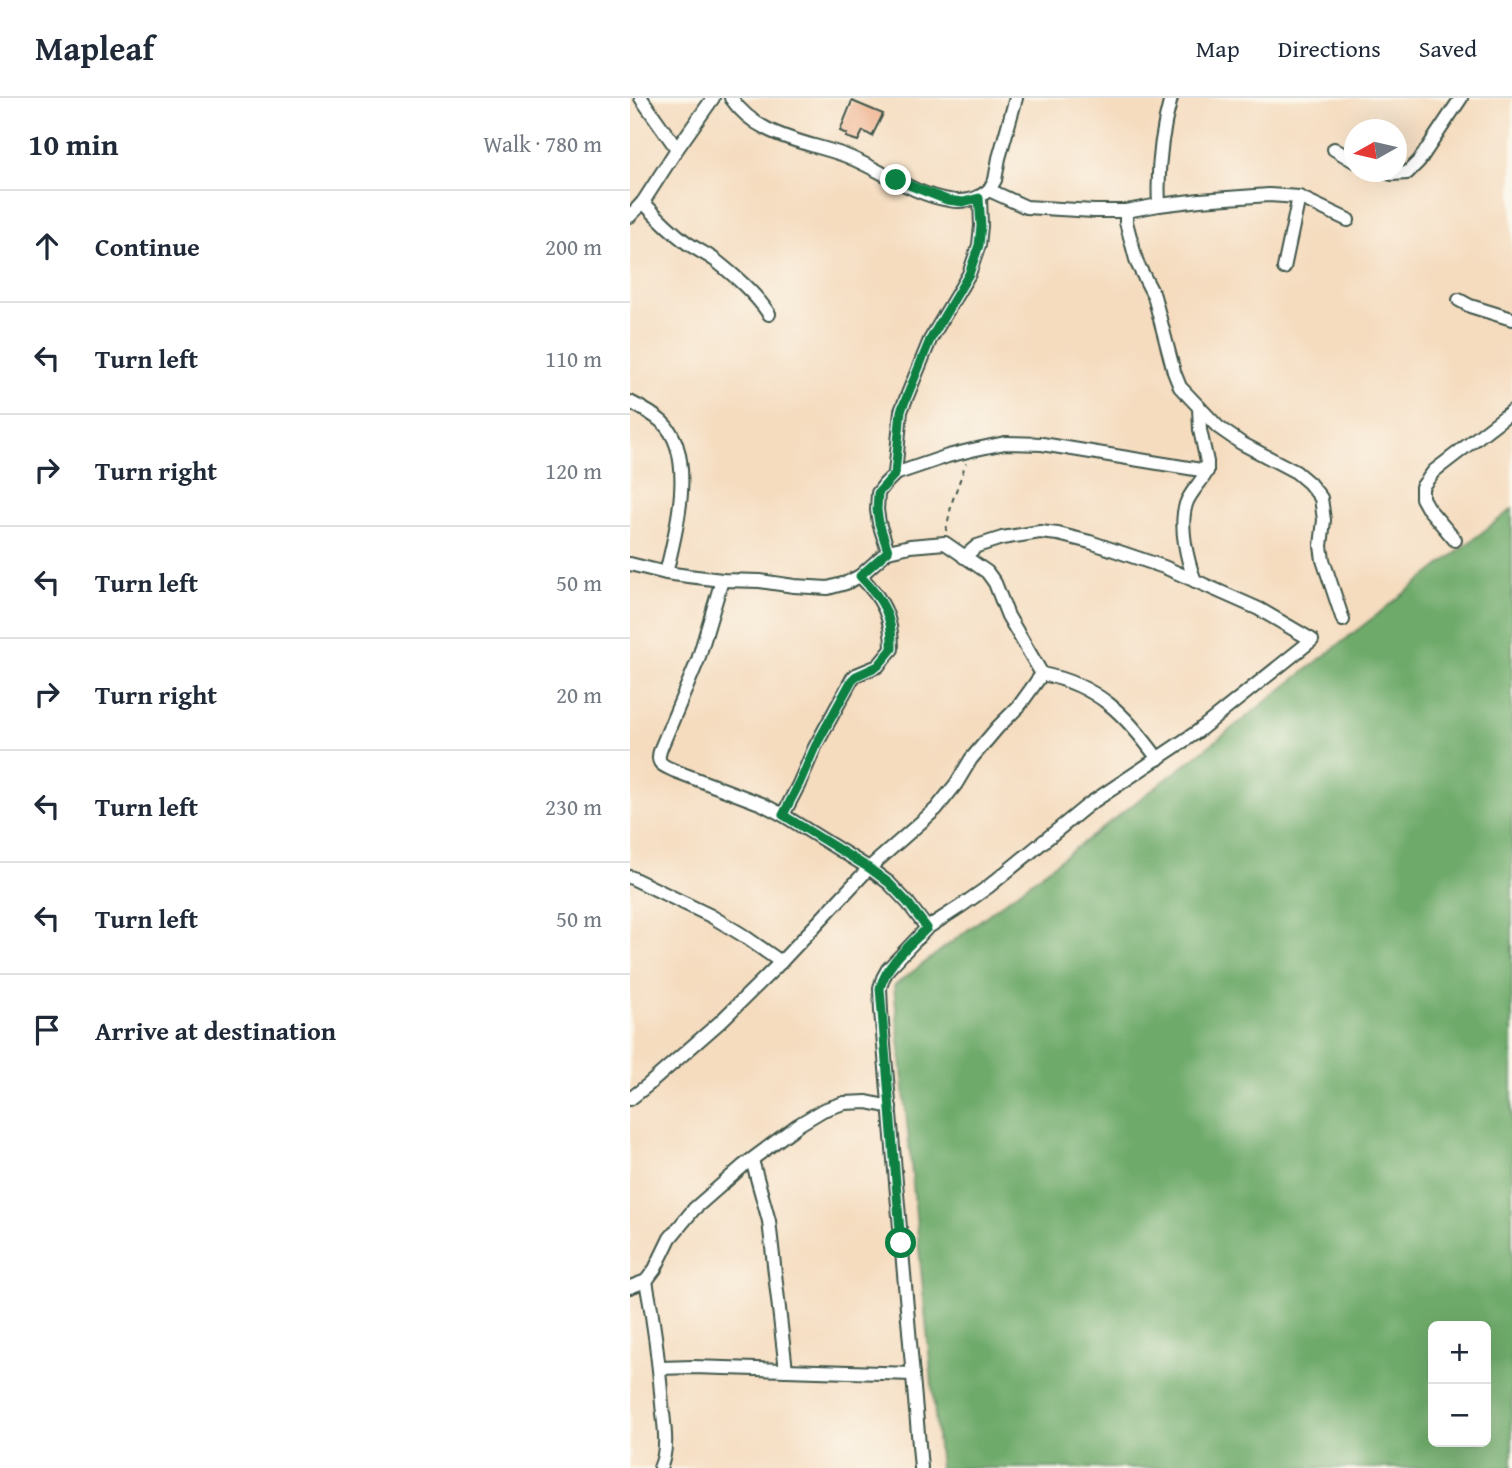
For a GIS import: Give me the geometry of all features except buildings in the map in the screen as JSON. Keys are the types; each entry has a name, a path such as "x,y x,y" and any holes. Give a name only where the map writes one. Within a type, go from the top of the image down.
{"street":[{"path":"641,98 677,149"},
{"path":"630,216 643,202 713,98"},
{"path":"731,98 741,111 757,123 788,139 846,156 896,180 947,200 963,202 984,194 995,180 1016,98"},
{"path":"1159,205 1159,158 1171,98"},
{"path":"1407,173 1419,161 1461,98"},
{"path":"1334,149 1344,155"},
{"path":"984,194 1026,207 1094,211 1126,211 1200,200 1269,195 1299,197 1348,220"},
{"path":"895,474 901,411 930,340 969,274 979,245 984,194"},
{"path":"1284,268 1299,197"},
{"path":"643,202 689,244 737,279 758,298 769,314"},
{"path":"1126,211 1137,263 1154,296 1174,372 1188,396 1218,427 1241,443 1296,472 1321,498 1324,520 1321,546 1323,559 1343,620"},
{"path":"1460,300 1469,306 1512,319"},
{"path":"630,402 663,423 674,438 681,465 679,508 666,573"},
{"path":"1195,581 1188,563 1184,518 1186,502 1207,471 1199,407"},
{"path":"1455,540 1427,507 1422,498 1422,487 1434,471 1512,411"},
{"path":"888,551 879,523 878,493 895,474 948,456 1004,443 1042,444 1207,471"},
{"path":"921,1468 880,988 883,978 888,969 927,928 988,887 1087,805 1197,732 1312,640 1259,610 1164,568 1058,534 1040,532 1002,538 977,546 964,557"},
{"path":"630,564 666,573 722,580 828,587 860,576 888,551 910,545 945,543 987,572 995,583 1008,616 1042,674 1074,683 1093,692 1119,712 1140,734 1158,759"},
{"path":"783,815 815,747 852,680 878,666 892,649 890,620 884,606 860,576"},
{"path":"722,580 698,660 668,729 658,756 659,761 675,771 762,804 869,868 889,883 927,928"},
{"path":"630,1099 720,1022 781,962 869,868 936,809 956,785 971,759 1019,706 1042,674"},
{"path":"630,877 711,916 781,962"},
{"path":"630,1287 646,1281 670,1238 694,1209 798,1125 823,1110 844,1102 856,1101 890,1107"},
{"path":"752,1160 769,1221 786,1370"},
{"path":"646,1281 666,1440 660,1468"},
{"path":"659,1368 913,1374"}],"path":[{"path":"945,543 952,502 972,450"}],"green space":[{"path":"1512,509 1512,1468 940,1468 894,986 1181,768"}],"route":[{"path":"896,180 947,200 963,202 979,198 979,245 969,274 930,340 901,411 895,474 878,493 879,523 888,551 860,576 884,606 890,620 892,649 878,666 852,680 815,747 783,815 889,883 927,928 888,969 880,988 901,1243"}]}
